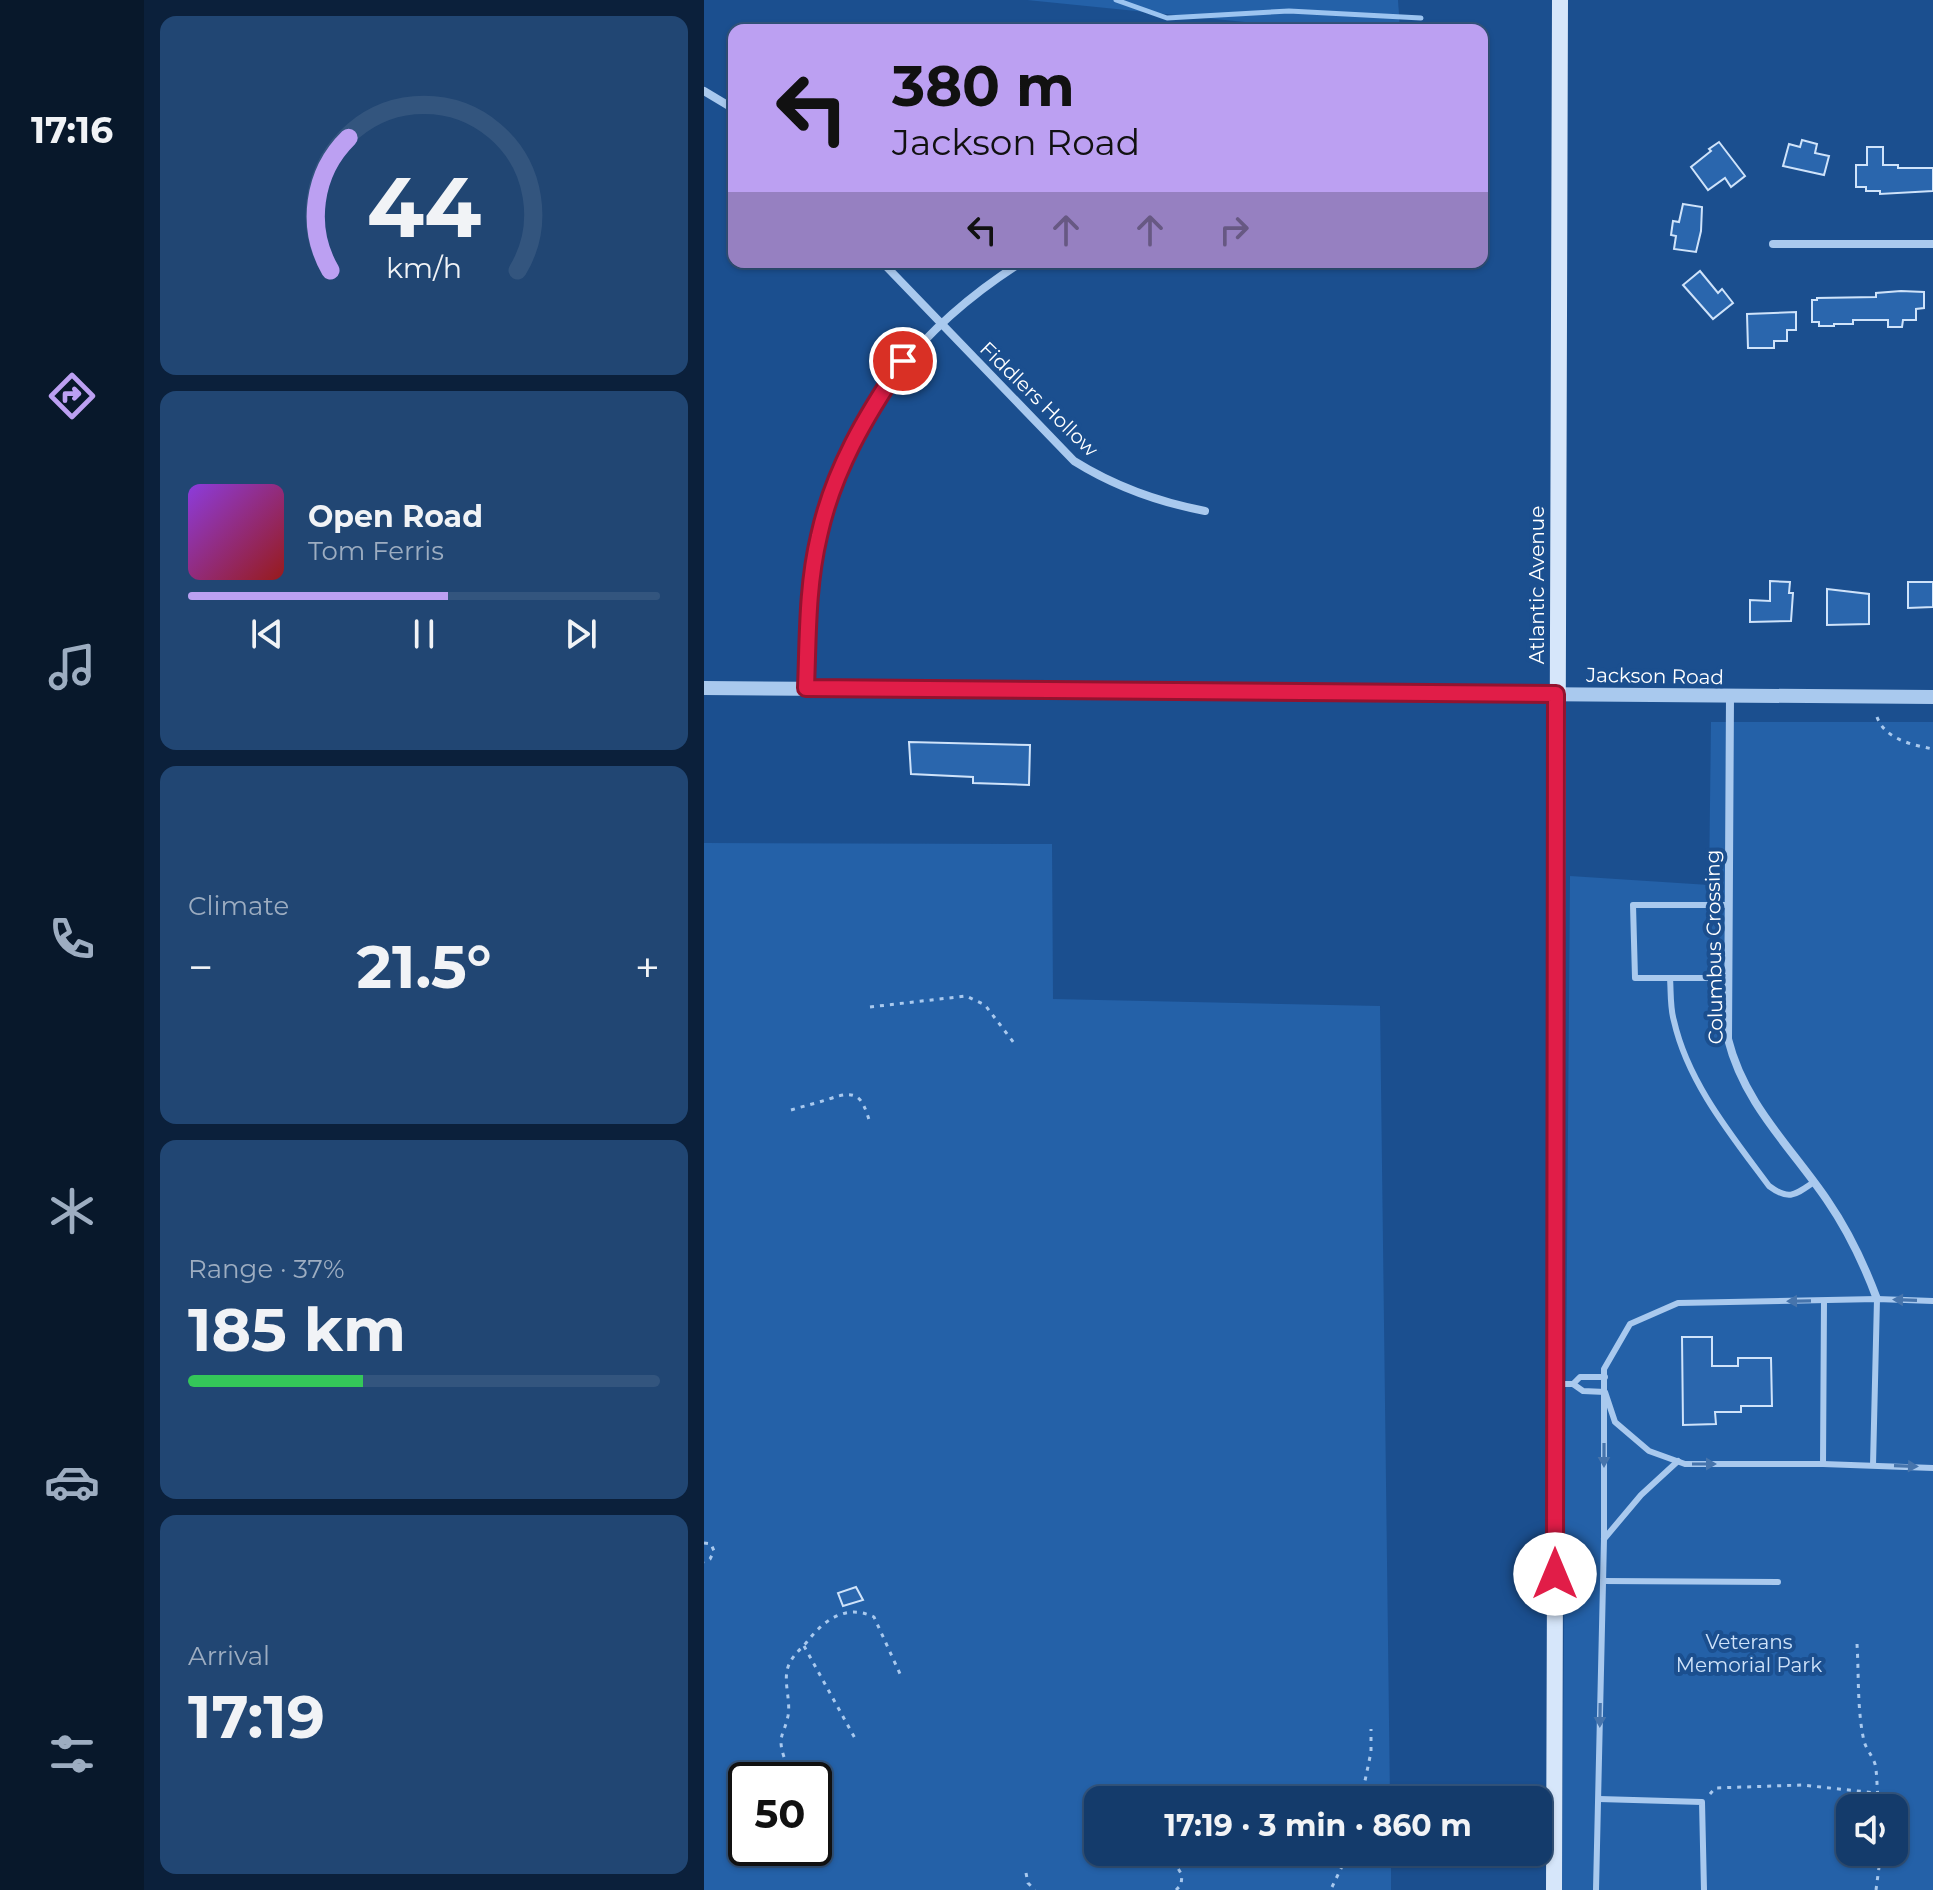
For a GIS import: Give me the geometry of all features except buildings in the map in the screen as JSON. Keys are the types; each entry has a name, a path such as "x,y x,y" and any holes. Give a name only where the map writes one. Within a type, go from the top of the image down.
{"main road":[{"name":"Atlantic Avenue","path":"1554,1890 1565,1384 1556,694 1560,0"}],"street":[{"path":"704,91 728,105"},
{"path":"1773,244 1933,244"},
{"name":"Fiddlers Hollow","path":"888,268 1074,461 1105,480 1177,506 1205,511"},
{"path":"806,688 810,588 819,535 850,446 870,409 903,361 978,290 1013,268"},
{"name":"Jackson Road","path":"704,688 1933,697"},
{"name":"Columbus Crossing","path":"1730,697 1726,978 1728,1039 1734,1065 1745,1089 1814,1182 1864,1262 1877,1299"}],"lane":[{"path":"1726,978 1635,978 1633,905 1727,905"},
{"path":"1670,978 1673,1019 1685,1056 1716,1113 1769,1186 1780,1194 1790,1196 1814,1182"},
{"path":"1873,1465 1877,1299"},
{"path":"1596,1890 1604,1539 1604,1369 1630,1324 1678,1303 1877,1299 1933,1301"},
{"path":"1823,1464 1824,1301"},
{"path":"1565,1384 1580,1377 1605,1377"},
{"path":"1565,1384 1583,1391 1605,1392"},
{"path":"1605,1392 1615,1422 1649,1451 1685,1464 1933,1468"},
{"path":"1604,1539 1641,1495 1678,1461"},
{"path":"1603,1581 1778,1582"},
{"path":"1599,1799 1702,1802 1704,1890"}],"path":[{"path":"1877,717 1889,733 1905,742 1933,749"},
{"path":"870,1007 966,996 985,1005 1014,1043"},
{"path":"791,1110 845,1093 856,1095 865,1106 870,1123"},
{"path":"704,1543 711,1544 714,1551 710,1559 704,1562"},
{"path":"784,1757 780,1736 788,1715 787,1670 793,1656 824,1621 862,1612 874,1617 901,1676"},
{"path":"1702,1802 1715,1788 1744,1786 1802,1785 1876,1793 1876,1767 1865,1744 1861,1719 1857,1644"},
{"path":"804,1646 857,1742"},
{"path":"1364,1786 1371,1752 1371,1729"},
{"path":"1176,1890 1181,1885 1182,1875 1177,1866"},
{"path":"1332,1887 1342,1866"},
{"path":"1876,1890 1879,1866"},
{"path":"1026,1873 1028,1883 1035,1890"}],"green space":[{"path":"1027,0 1398,0 1400,24 1264,24"},
{"name":"Veterans Memorial Park","path":"1711,722 1933,722 1933,1890 1562,1890 1570,876 1709,885"},
{"path":"704,843 1052,844 1053,999 1380,1006 1390,1786 1084,1786 1084,1866 1391,1866 1391,1890 704,1890"}],"waterway":[{"path":"1116,0 1167,18 1289,11 1421,18"}],"route":[{"path":"903,361 870,409 850,446 819,535 810,588 806,688 1556,694 1555,1574"}]}
